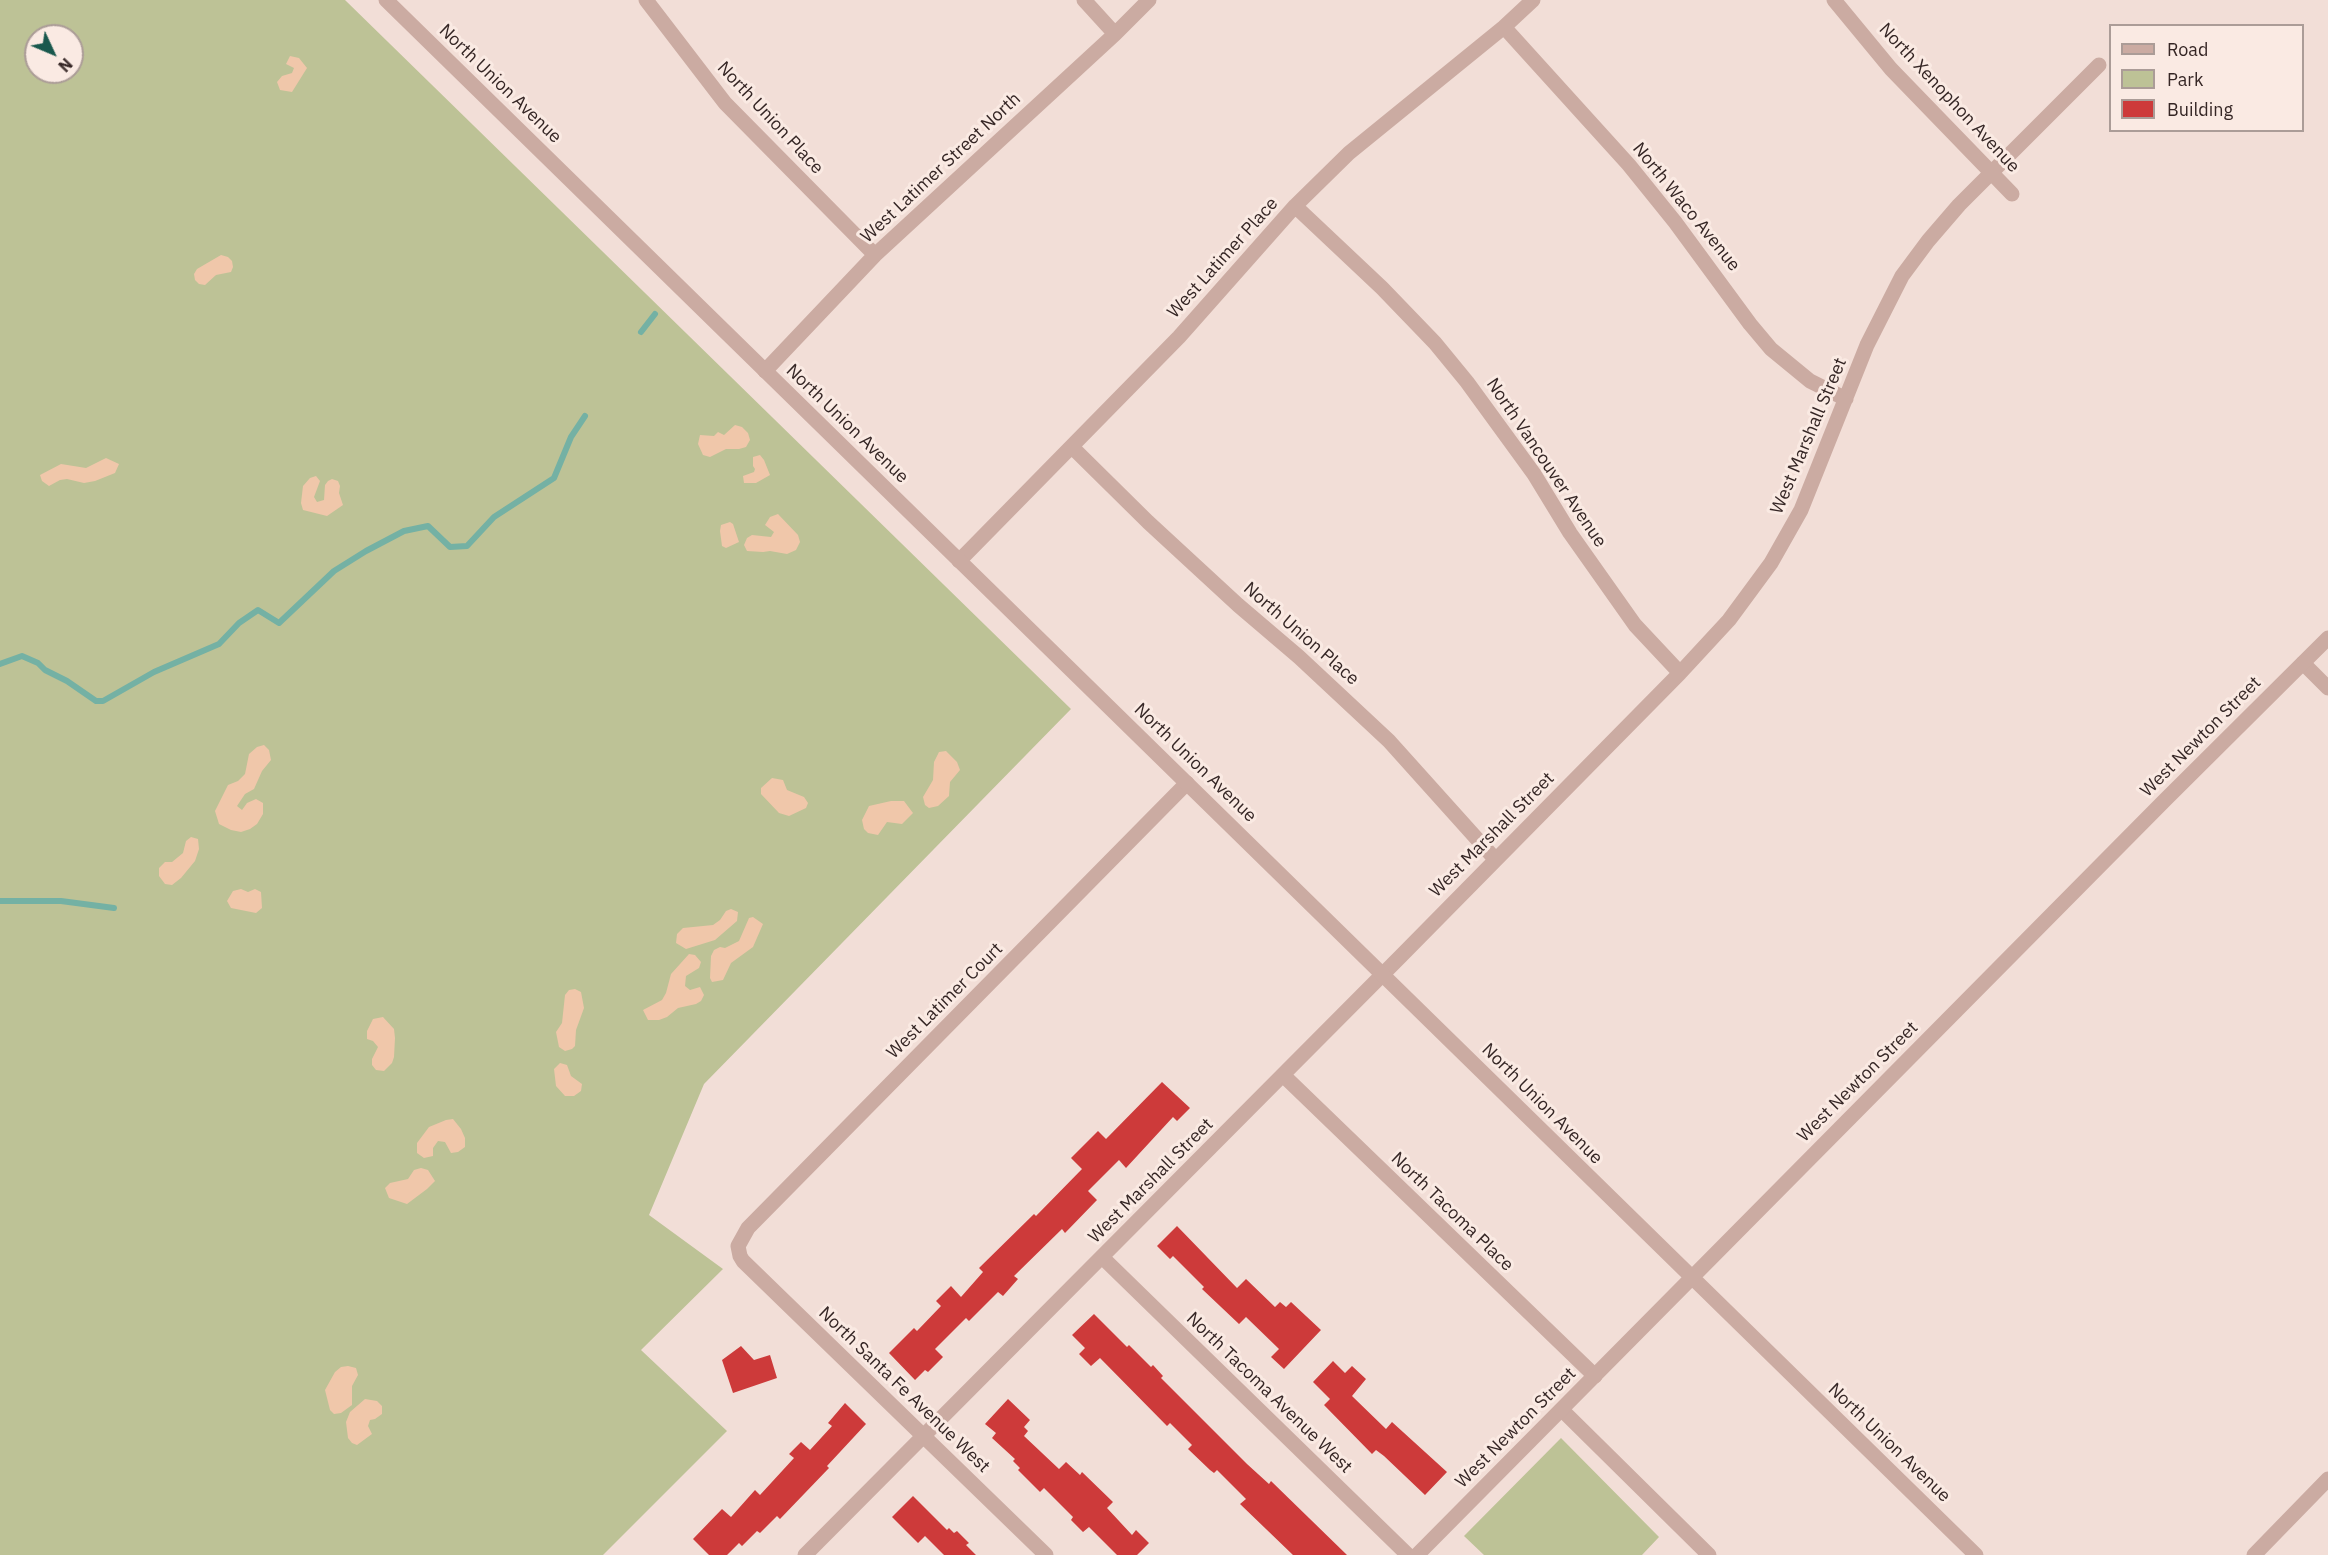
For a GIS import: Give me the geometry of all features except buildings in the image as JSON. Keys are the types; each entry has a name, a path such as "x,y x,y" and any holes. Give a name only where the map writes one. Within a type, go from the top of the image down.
{"street":[{"name":"North Union Avenue","path":"386,0 1976,1555"},
{"name":"North Union Place","path":"646,0 725,103 875,255"},
{"path":"1084,0 1115,34"},
{"name":"West Latimer Street North","path":"765,371 875,255 1149,0"},
{"name":"West Latimer Place","path":"959,561 1179,337 1295,206 1358,146 1504,27 1533,0"},
{"name":"North Xenophon Avenue","path":"1834,0 1891,69 2012,194"},
{"name":"North Waco Avenue","path":"1504,27 1629,165 1771,349 1810,381 1846,399"},
{"name":"West Marshall Street","path":"805,1555 1680,673 1747,598 1789,534 1810,492 1867,345 1902,276 1928,241 2099,65"},
{"name":"North Vancouver Avenue","path":"1295,206 1382,288 1461,375 1498,422 1534,474 1570,533 1635,625 1680,673"},
{"name":"North Union Place","path":"1072,447 1148,522 1389,741 1495,859"},
{"name":"West Newton Street","path":"1417,1555 2328,638"},
{"path":"2303,663 2328,688"},
{"name":"West Latimer Court","path":"738,1250 742,1236 748,1228 1187,783"},
{"name":"North Tacoma Place","path":"1283,1075 1594,1376"},
{"name":"North Santa Fe Avenue West","path":"738,1250 743,1261 1046,1555"},
{"name":"North Tacoma Avenue West","path":"1102,1258 1408,1555"},
{"path":"1562,1410 1709,1555"},
{"path":"2254,1555 2328,1479"}],"green space":[{"path":"0,0 345,0 1071,709 704,1084 649,1215 723,1269 641,1350 727,1431 603,1555 0,1555"},
{"path":"1561,1438 1659,1537 1642,1555 1484,1555 1464,1536"}],"sand":[{"path":"290,56 299,58 307,68 292,92 280,90 277,82 282,76 292,73 294,68 286,64"},
{"path":"221,255 232,261 231,272 216,275 205,285 199,284 194,274 197,269"},
{"path":"735,425 742,427 748,433 750,440 746,447 726,449 710,457 703,455 698,444 700,435 714,436 718,432 724,435"},
{"path":"760,455 770,475 756,483 744,483 743,476 754,472 753,457"},
{"path":"106,458 119,464 115,473 95,481 84,483 67,479 49,486 42,481 40,475 61,464 86,468"},
{"path":"316,476 320,481 314,497 317,502 324,500 325,485 328,481 332,479 338,481 340,486 339,493 343,505 327,516 303,510 301,503 303,486 310,478"},
{"path":"778,514 798,535 800,542 796,550 787,554 747,551 744,545 747,538 752,535 771,537 774,532 765,525 770,517"},
{"path":"730,522 733,524 739,542 726,548 722,546 720,531 721,525"},
{"path":"264,745 269,750 271,760 262,771 254,789 245,794 237,806 242,810 247,803 256,799 263,803 263,814 257,824 250,829 241,832 231,830 219,824 215,811 228,785 238,781 245,774 249,754 257,747"},
{"path":"946,751 957,762 960,770 950,782 949,796 938,806 929,808 925,805 923,797 933,780 934,762 939,752"},
{"path":"772,778 783,780 787,790 804,797 808,803 806,808 789,816 779,813 761,794 761,788"},
{"path":"891,801 904,801 913,813 902,824 887,822 878,835 868,833 864,829 862,820 869,806"},
{"path":"191,837 198,839 199,849 195,861 172,885 165,884 159,876 159,868 165,862 172,862 183,853 186,841"},
{"path":"241,889 248,892 255,889 261,892 262,908 256,913 231,908 227,901 233,891"},
{"path":"731,909 738,912 737,921 715,940 686,949 676,943 677,934 683,928 713,925 726,911"},
{"path":"753,917 763,924 753,947 731,963 723,980 712,982 710,978 711,956 714,950 720,947 725,948 739,941 749,918"},
{"path":"689,954 695,955 701,962 699,968 686,976 685,986 690,990 700,987 704,995 701,1001 678,1008 659,1020 648,1020 643,1010 662,1000 671,974"},
{"path":"575,989 581,992 584,1008 576,1030 575,1046 565,1051 559,1047 556,1032 562,1023 565,995 569,990"},
{"path":"383,1017 394,1029 395,1038 392,1063 384,1071 376,1070 372,1065 372,1059 378,1047 373,1041 367,1039 367,1031 373,1019"},
{"path":"560,1063 567,1065 571,1076 582,1084 581,1091 574,1096 565,1096 556,1086 554,1069"},
{"path":"453,1119 465,1138 465,1147 458,1152 451,1153 445,1142 438,1141 433,1148 433,1156 424,1158 417,1153 417,1143 429,1127"},
{"path":"421,1168 428,1170 435,1181 427,1189 407,1204 389,1198 385,1188 390,1183 408,1179 414,1170"},
{"path":"341,1367 356,1368 358,1375 352,1386 352,1405 341,1413 334,1414 330,1410 325,1390 335,1372"},
{"path":"365,1399 377,1401 382,1406 382,1414 370,1420 368,1426 372,1434 357,1445 348,1438 346,1422 350,1412"}],"waterway":[{"path":"641,332 655,314"},
{"path":"0,664 22,656 38,663 45,670 67,681 96,701 103,701 154,672 219,644 239,623 258,610 279,623 334,571 404,531 428,526 450,547 467,546 494,517 554,478 571,437 585,416"},
{"path":"0,901 61,901 114,908"}]}
